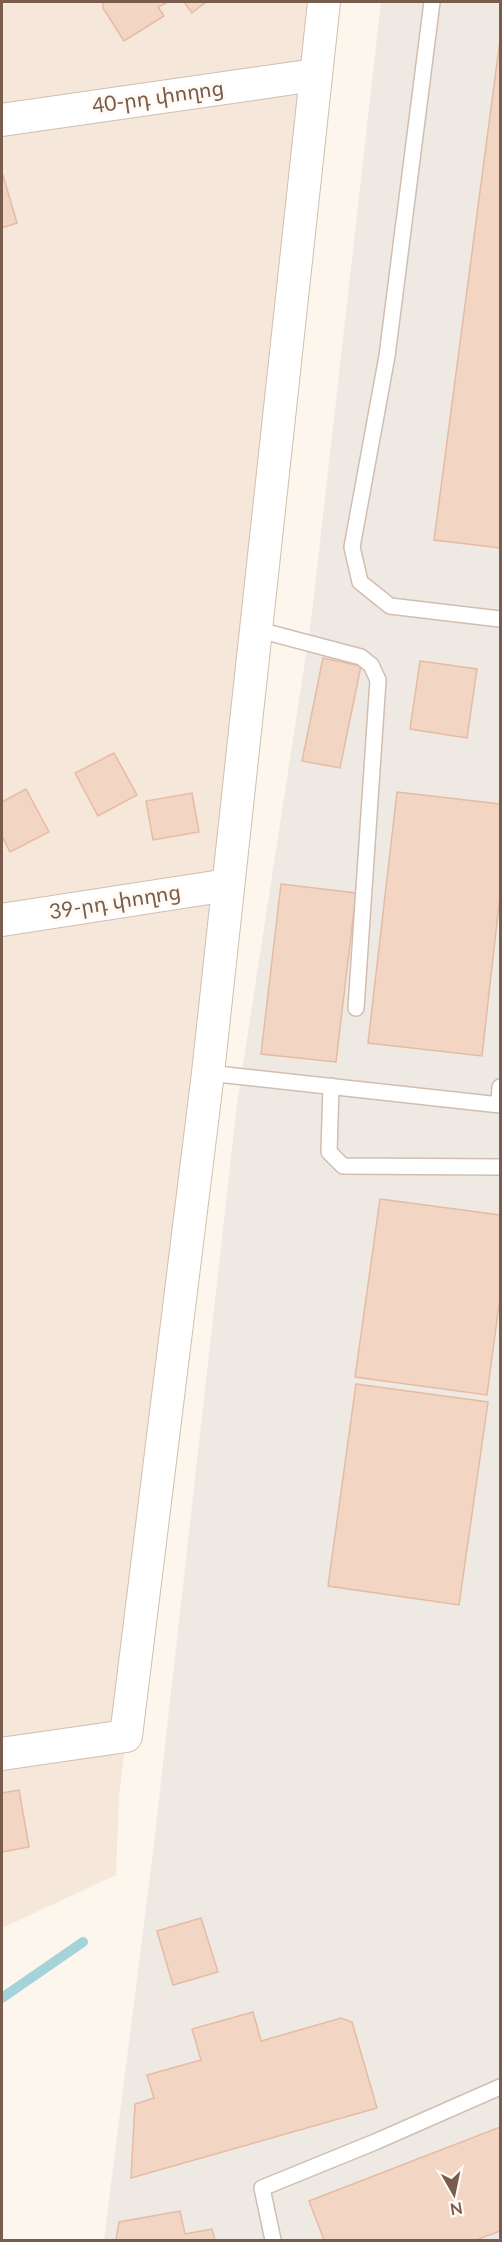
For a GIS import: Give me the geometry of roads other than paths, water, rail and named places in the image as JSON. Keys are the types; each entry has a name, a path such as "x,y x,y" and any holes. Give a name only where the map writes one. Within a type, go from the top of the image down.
{"street":[{"path":"2,1754 126,1736 208,1073 324,2"},
{"name":"40-րդ փողոց","path":"2,120 315,75"},
{"name":"39-րդ փողոց","path":"2,920 228,885"}],"lane":[{"path":"432,2 387,356 352,547 360,582 390,606 501,619"},
{"path":"255,629 361,657 371,664 378,680 356,1008"},
{"path":"208,1073 500,1104 501,1088"},
{"path":"331,1086 329,1152 343,1166 501,1167"},
{"path":"273,2241 262,2188 501,2087"}],"waterway":[{"path":"2,1998 83,1942"}]}
